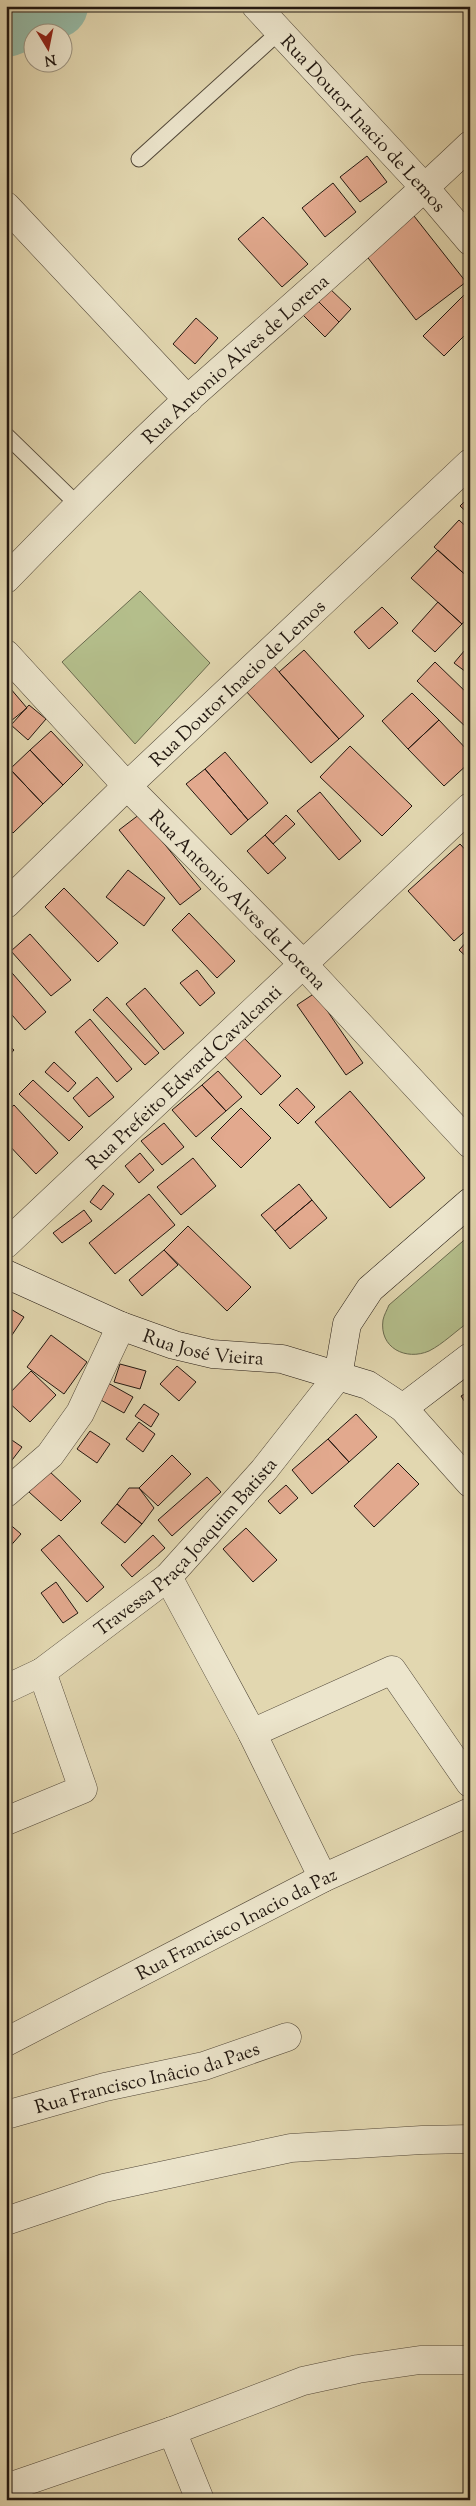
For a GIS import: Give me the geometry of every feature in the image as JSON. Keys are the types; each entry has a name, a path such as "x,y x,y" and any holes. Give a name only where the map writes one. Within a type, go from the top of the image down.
{"street":[{"name":"Rua Doutor Inacio de Lemos","path":"256,6 278,33 425,188 470,242"},
{"name":"Rua Antonio Alves de Lorena","path":"6,579 78,505 188,400 425,188 470,145"},
{"path":"6,206 188,400"},
{"name":"Rua Doutor Inacio de Lemos","path":"6,904 127,786 470,463"},
{"name":"Rua Antonio Alves de Lorena","path":"6,654 127,786 302,963 470,1144"},
{"name":"Rua Prefeito Edward Cavalcanti","path":"6,1244 302,963 470,807"},
{"path":"338,1376 347,1324 370,1289 470,1202"},
{"name":"Rua José Vieira","path":"6,1274 122,1326 174,1345 212,1354 282,1359 368,1384 403,1408 470,1483"},
{"path":"6,1493 50,1456 80,1413 122,1326"},
{"path":"403,1408 470,1357"},
{"name":"Travessa Praça Joaquim Batista","path":"6,1689 42,1672 168,1577 264,1470 338,1376"},
{"path":"168,1577 252,1733 323,1878"},
{"path":"252,1733 392,1670 470,1784"},
{"path":"6,1821 84,1790 42,1672"},
{"name":"Rua Francisco Inacio da Paz","path":"6,2042 323,1878 470,1812"},
{"name":"Rua Francisco Inâcio da Paes","path":"6,2115 105,2086 204,2066 288,2037"},
{"path":"6,2221 104,2188 292,2148 470,2139"},
{"path":"6,2488 172,2431 303,2381 358,2369 420,2360 470,2360"},
{"path":"172,2431 200,2500"}],"lane":[{"path":"139,159 278,33"},
{"path":"6,435 78,505"}],"green space":[{"path":"140,591 210,663 135,744 62,662"},
{"path":"470,1235 470,1321 429,1351 412,1354 396,1350 385,1338 383,1330 383,1320 389,1305"}],"building":[{"path":"367,156 387,182 360,202 340,177"},
{"path":"333,183 356,212 325,237 302,208"},
{"path":"414,216 466,282 416,320 365,254"},
{"path":"263,217 308,264 282,287 238,239"},
{"path":"328,287 351,309 339,322 316,299"},
{"path":"470,289 470,330 444,356 423,336"},
{"path":"316,299 339,322 325,337 302,314"},
{"path":"196,318 218,338 195,364 173,344"},
{"path":"470,496 470,515 460,506"},
{"path":"459,520 470,530 470,579 434,547"},
{"path":"438,550 470,579 470,615 462,624 411,578"},
{"path":"438,602 462,624 435,652 412,631"},
{"path":"382,607 398,623 369,649 354,632"},
{"path":"470,644 470,675 454,663"},
{"path":"304,650 364,716 339,739 279,672"},
{"path":"435,662 470,696 470,726 468,729 417,681"},
{"path":"273,665 339,739 311,763 245,690"},
{"path":"10,688 27,708 6,725 6,691"},
{"path":"412,693 439,720 408,749 382,721"},
{"path":"29,705 46,719 28,740 11,725"},
{"path":"439,720 470,753 470,762 444,786 408,749"},
{"path":"51,731 83,765 63,785 30,750"},
{"path":"350,746 412,806 382,836 320,777"},
{"path":"30,750 63,785 43,804 10,769"},
{"path":"225,752 268,803 248,820 205,769"},
{"path":"10,769 43,804 13,833 6,826 6,772"},
{"path":"205,769 248,820 231,835 186,784"},
{"path":"320,792 361,841 339,860 297,811"},
{"path":"140,814 201,889 180,905 119,830"},
{"path":"286,815 295,824 273,844 265,835"},
{"path":"265,835 286,858 268,874 247,851"},
{"path":"460,844 470,855 470,927 454,941 408,891"},
{"path":"128,870 165,898 144,926 106,897"},
{"path":"64,888 118,943 98,962 45,907"},
{"path":"189,913 235,961 217,978 172,930"},
{"path":"30,934 71,980 51,996 11,951"},
{"path":"470,938 470,960 459,950"},
{"path":"6,966 46,1012 25,1030 6,1008"},
{"path":"197,970 215,993 200,1006 180,983"},
{"path":"145,988 184,1033 164,1050 126,1004"},
{"path":"315,993 363,1063 346,1075 297,1005"},
{"path":"107,997 159,1053 145,1065 93,1010"},
{"path":"90,1019 132,1069 117,1082 75,1032"},
{"path":"243,1037 281,1076 261,1095 223,1055"},
{"path":"6,1043 14,1050 6,1059"},
{"path":"54,1062 76,1083 68,1092 45,1072"},
{"path":"218,1071 242,1097 226,1111 202,1085"},
{"path":"97,1077 114,1097 89,1117 73,1098"},
{"path":"33,1080 83,1127 69,1141 19,1094"},
{"path":"202,1085 226,1111 196,1137 172,1110"},
{"path":"297,1088 315,1107 298,1124 279,1105"},
{"path":"350,1091 425,1178 390,1208 315,1122"},
{"path":"14,1105 58,1153 36,1174 6,1142 6,1112"},
{"path":"241,1108 271,1138 241,1168 211,1138"},
{"path":"164,1123 184,1147 162,1165 141,1141"},
{"path":"140,1153 154,1170 139,1183 125,1166"},
{"path":"193,1158 216,1186 181,1215 157,1187"},
{"path":"299,1184 312,1200 275,1231 261,1215"},
{"path":"103,1185 114,1194 101,1210 90,1202"},
{"path":"149,1194 175,1225 115,1274 89,1243"},
{"path":"312,1200 327,1218 290,1249 275,1231"},
{"path":"84,1210 92,1221 62,1243 53,1233"},
{"path":"188,1226 251,1287 227,1311 164,1250"},
{"path":"164,1250 178,1265 142,1296 129,1280"},
{"path":"9,1308 24,1317 6,1344 6,1312"},
{"path":"51,1335 87,1362 64,1394 27,1367"},
{"path":"120,1364 146,1371 140,1389 114,1382"},
{"path":"177,1366 196,1382 179,1401 160,1384"},
{"path":"31,1371 56,1395 30,1422 6,1400 6,1397"},
{"path":"108,1383 133,1397 124,1413 99,1399"},
{"path":"470,1391 470,1410 461,1396"},
{"path":"144,1404 159,1414 151,1427 135,1416"},
{"path":"356,1414 377,1437 349,1462 328,1439"},
{"path":"139,1422 155,1434 143,1452 126,1439"},
{"path":"90,1431 110,1444 97,1463 77,1449"},
{"path":"6,1436 22,1447 6,1468"},
{"path":"328,1439 349,1462 312,1494 292,1470"},
{"path":"172,1455 191,1474 158,1506 139,1488"},
{"path":"398,1463 419,1484 374,1527 354,1506"},
{"path":"49,1471 81,1501 61,1521 29,1492"},
{"path":"207,1477 221,1492 172,1536 158,1520"},
{"path":"286,1485 298,1498 280,1514 268,1501"},
{"path":"129,1488 139,1488 154,1508 142,1524 117,1504"},
{"path":"117,1504 142,1524 125,1543 101,1523"},
{"path":"6,1521 21,1534 6,1551"},
{"path":"246,1528 277,1560 253,1582 223,1549"},
{"path":"59,1535 104,1587 87,1602 41,1550"},
{"path":"153,1535 165,1548 132,1577 121,1565"},
{"path":"56,1582 78,1613 63,1623 41,1593"}],"waterway":[{"path":"6,25 56,6"}]}
